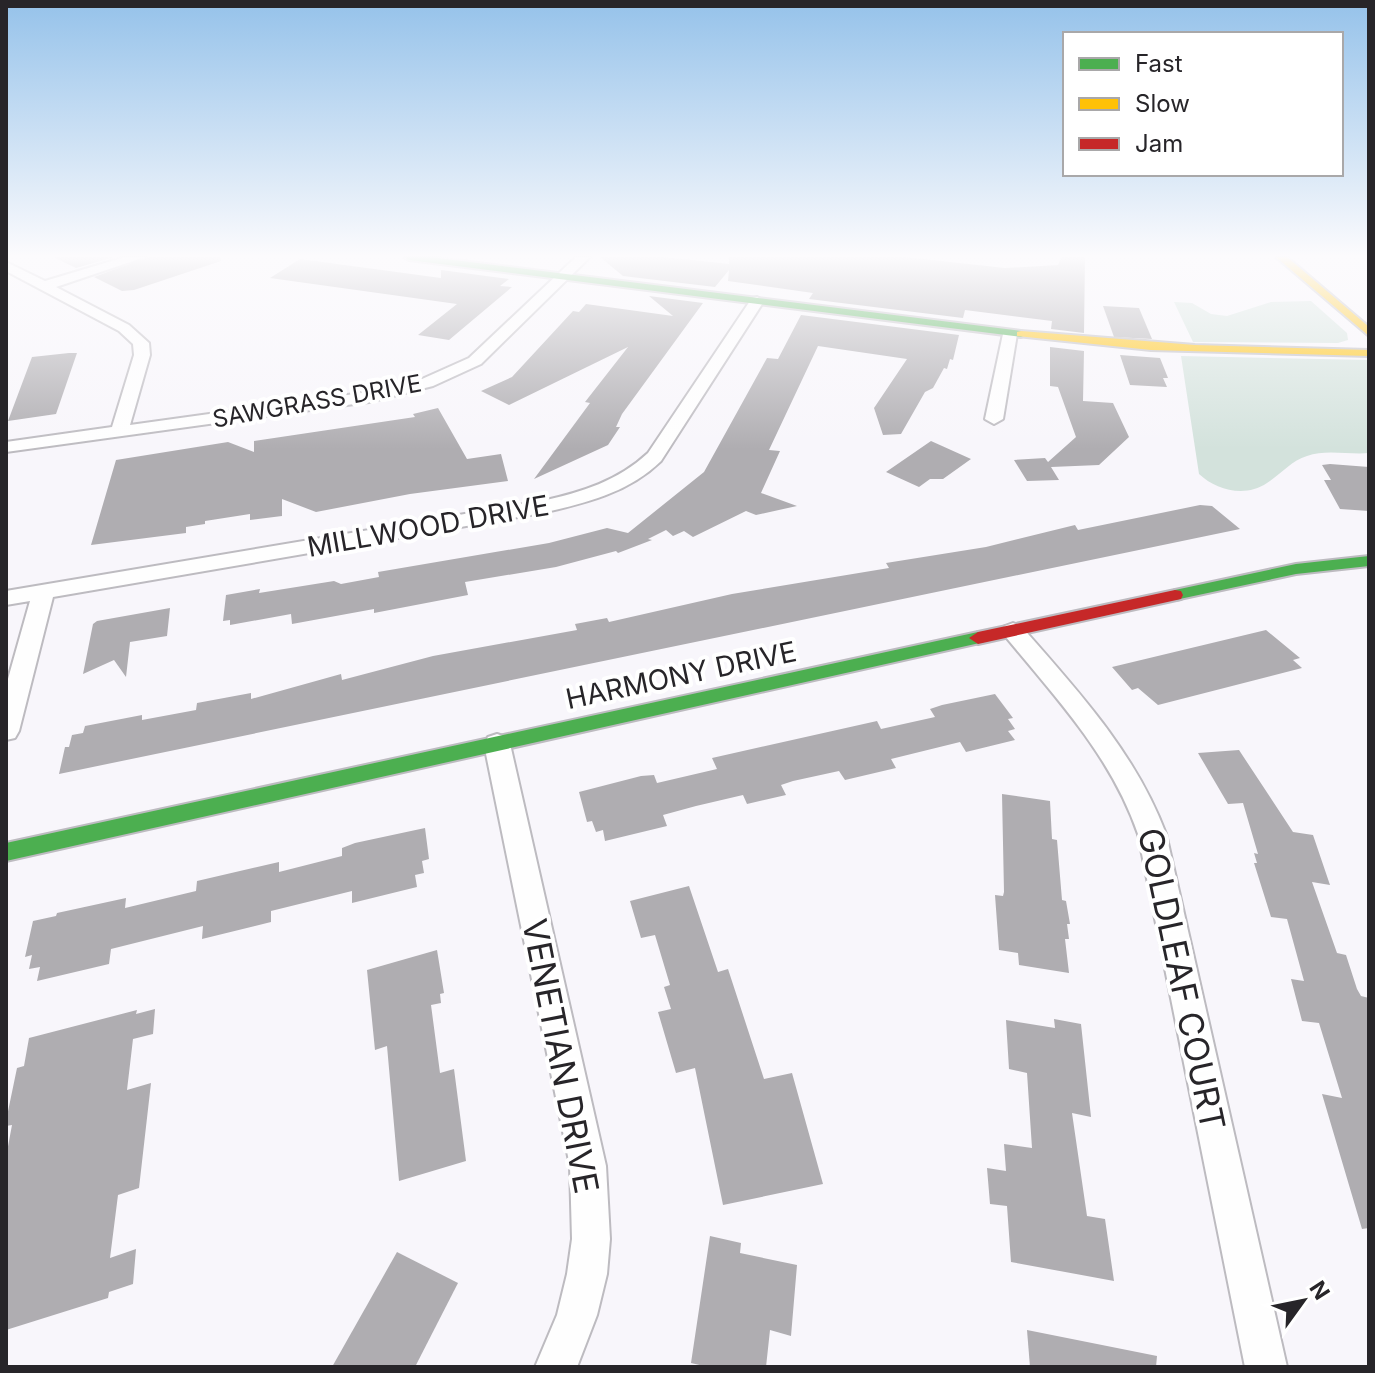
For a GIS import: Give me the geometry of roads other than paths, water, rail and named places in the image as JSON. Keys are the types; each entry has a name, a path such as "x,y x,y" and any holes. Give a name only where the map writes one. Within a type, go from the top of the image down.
{"street":[{"path":"111,321 141,343 142,355 120,431"},
{"name":"SAWGRASS DRIVE","path":"6,447 369,397 427,383 475,361 516,321"},
{"name":"MILLWOOD DRIVE","path":"6,598 542,507 594,494 635,474 662,449 744,321"},
{"path":"911,321 1170,350 1369,353"},
{"path":"994,419 1010,334"},
{"name":"HARMONY DRIVE","path":"6,852 1306,567 1369,561"},
{"path":"6,731 43,592"},
{"name":"GOLDLEAF COURT","path":"1013,631 1118,760 1141,797 1152,834 1266,1367"},
{"name":"VENETIAN DRIVE","path":"497,744 588,1166 591,1239 587,1274 577,1315 556,1367"}]}
